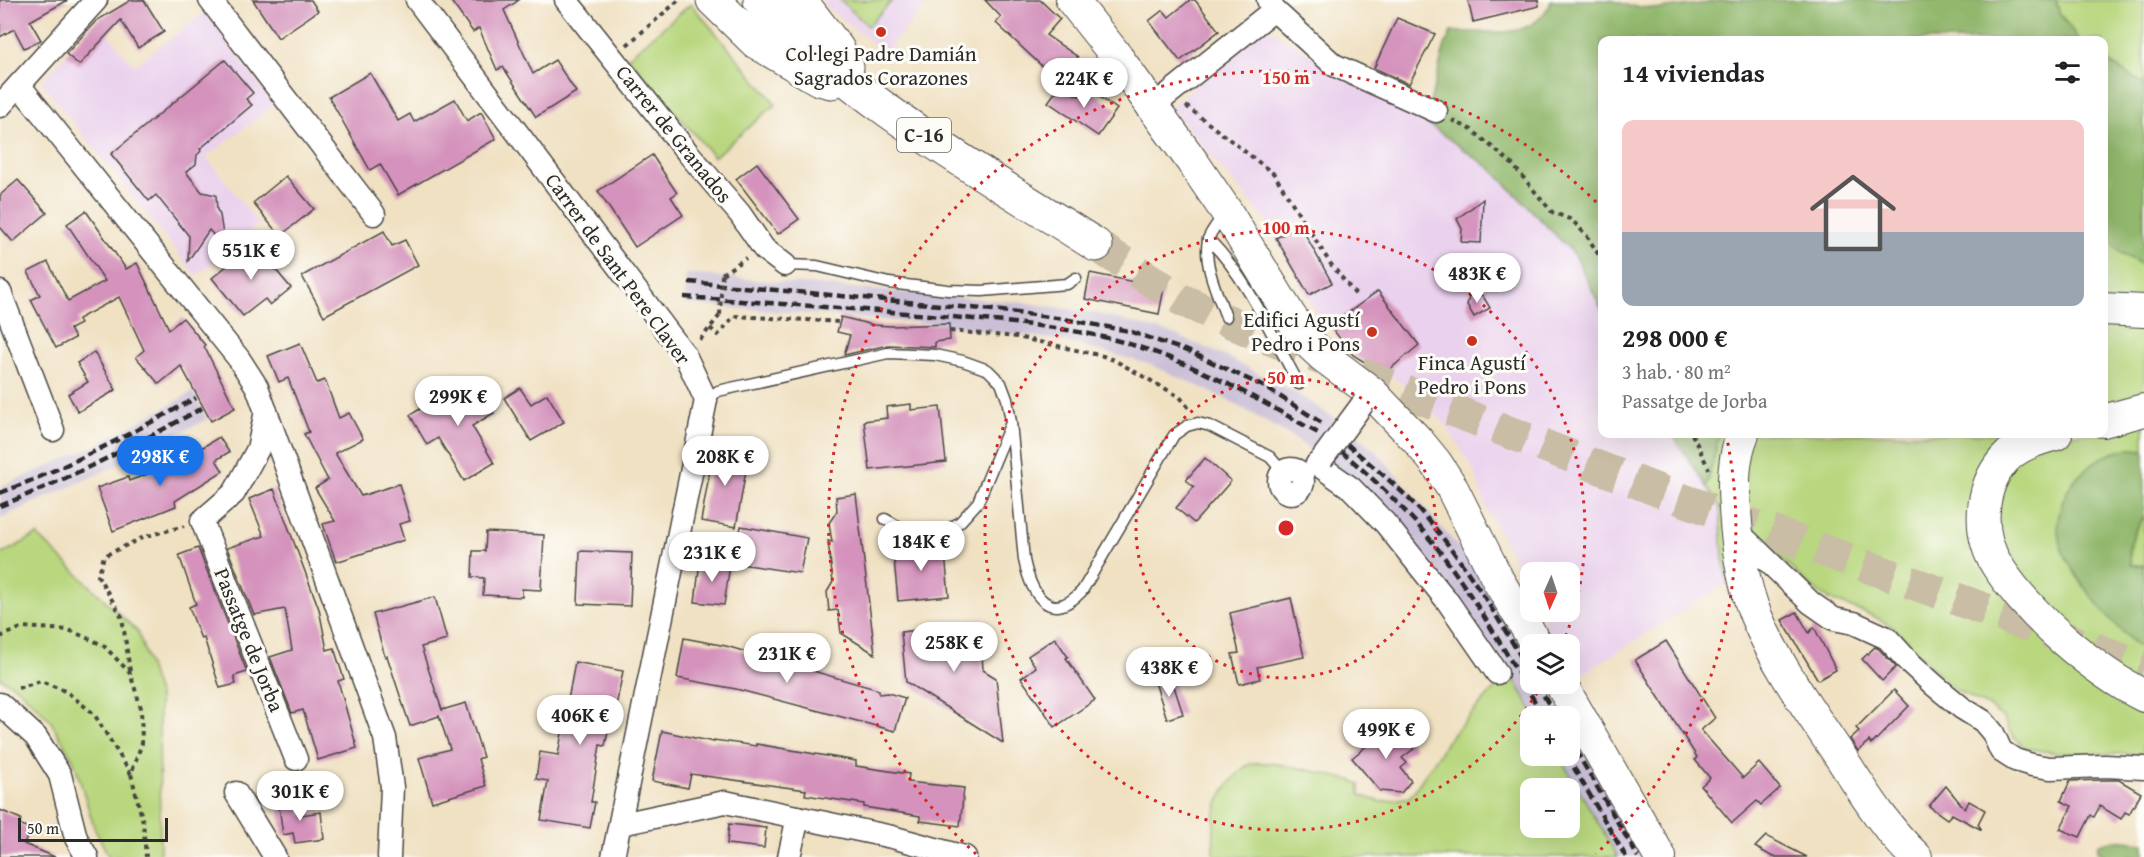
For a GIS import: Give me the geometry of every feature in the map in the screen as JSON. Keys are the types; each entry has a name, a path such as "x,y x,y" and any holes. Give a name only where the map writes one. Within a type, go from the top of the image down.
{"highway":[{"path":"713,0 756,42 819,79 859,90"},
{"name":"C-16","path":"760,0 775,17 859,90 963,163 1096,245"},
{"path":"800,0 837,48 859,90"}],"main road":[{"path":"1072,0 1114,53 1226,211 1309,343 1418,441 1446,478 1499,582 1530,634"},
{"path":"2108,309 2144,311"},
{"path":"2108,420 2144,410"},
{"path":"1742,438 1734,471 1736,530 1743,573 1756,615 1783,668 1875,809 1916,857"},
{"path":"2043,438 2016,450 2004,460 1989,484 1984,508 1984,524 1991,553 1997,566 2014,589 2078,653 2116,681 2144,696"},
{"path":"1567,694 1660,857"}],"street":[{"path":"0,106 96,0"},
{"path":"210,0 374,214"},
{"name":"Carrer de Sant Pere Claver","path":"417,0 686,355 706,400"},
{"name":"Carrer de Granados","path":"566,0 688,153 740,214 764,249 785,265"},
{"path":"1157,113 1271,5 1334,65 1436,111"},
{"path":"19,85 239,359 257,387 385,738 392,787 389,857"},
{"path":"0,292 53,430"},
{"path":"1368,397 1306,467 1351,488 1385,523 1448,602 1497,673"},
{"path":"613,857 706,400"},
{"path":"202,521 234,493 258,449 266,411"},
{"name":"Passatge de Jorba","path":"202,521 296,759"},
{"path":"1736,530 1811,603 1834,619 1854,623 1887,638 1934,685 1962,708 1983,721 1993,733 2001,751 2015,760 2050,768 2105,765 2144,768"},
{"path":"0,704 36,737 60,775 76,838 87,857"},
{"path":"236,793 275,857"},
{"path":"621,824 725,802 798,818 889,847 965,857"},
{"path":"789,857 798,818"}],"lane":[{"path":"1226,211 1208,239 1209,271 1226,317"},
{"path":"1208,239 1221,251 1258,310 1299,384"},
{"path":"785,265 817,266 889,283 948,290 982,291 1067,284 1076,278"},
{"path":"706,400 718,391 888,353 918,354 963,361 988,370 1001,383 1011,422 1027,574 1032,590 1047,605 1055,607 1074,600 1082,591 1173,435 1187,426 1198,423 1210,426 1270,458 1306,467"},
{"path":"885,519 908,532 950,530 978,502 1011,422"}],"path":[{"path":"626,47 678,0"},
{"path":"1157,113 1187,105 1274,174 1330,263 1356,296"},
{"path":"1436,111 1472,130 1512,164 1552,212 1572,220 1587,236 1598,254"},
{"path":"700,341 720,315 722,274 764,249"},
{"path":"710,328 718,335 734,316 840,322"},
{"path":"950,331 1017,337 1114,360 1180,397 1198,423"},
{"path":"131,774 142,743 141,708 130,673 122,617 98,576 104,556 144,537 202,521"},
{"path":"0,637 23,627 69,630 103,645 130,673"},
{"path":"18,688 41,681 67,692 94,714 131,774 143,822 146,857"}],"shaded area":[{"name":"Col·legi Padre Damián Sagrados Corazones","path":"822,0 931,0 885,52 831,11"},
{"path":"205,12 274,105 206,157 259,224 196,276 41,82 97,20 134,66"},
{"name":"Finca Agustí Pedro i Pons","path":"1266,27 1360,86 1425,122 1491,169 1575,255 1598,302 1598,438 1675,438 1720,508 1723,558 1728,582 1580,676 1580,634 1550,634 1542,622 1580,622 1580,562 1520,562 1520,570 1487,509 1473,469 1447,426 1400,382 1353,355 1330,326 1321,321 1267,222 1170,107"},
{"path":"686,274 1028,303 1095,313 1171,333 1229,358 1299,395 1336,419 1376,451 1471,562 1520,641 1520,689 1431,562 1386,512 1342,472 1291,436 1224,398 1149,364 1059,340 936,324 685,304"},
{"path":"193,392 207,419 105,471 0,518 0,487 94,446"},
{"path":"1523,694 1553,694 1560,706 1530,706"},
{"path":"1580,739 1650,857 1618,857 1580,792 1580,778 1572,778 1565,766 1580,766"}],"green space":[{"path":"840,0 893,0 868,26"},
{"path":"1551,0 1612,0 1629,6 1660,9 1720,0 2056,0 2059,12 2076,36 1598,36 1598,302 1575,255 1491,169 1425,122 1445,45 1451,32 1508,31 1534,23 1544,14"},
{"path":"2056,0 2144,0 2144,84 2108,62 2108,36 2075,36 2059,12"},
{"path":"691,4 776,104 714,157 628,57"},
{"path":"2108,62 2144,84 2144,266 2121,253 2108,241"},
{"path":"2108,241 2121,253 2144,266 2144,450 2129,449 2099,459 2072,482 2061,545 2079,577 2100,605 2131,641 2144,650 2143,754 2056,753 2026,748 2014,738 2002,717 1989,707 1954,689 1893,627 1873,616 1822,595 1804,581 1763,537 1728,582 1723,558 1720,508 1707,487 1718,438 2108,438"},
{"path":"1675,438 1718,438 1707,487"},
{"path":"2129,449 2144,450 2144,516 2134,533 2129,550 2131,565 2144,565 2144,650 2121,631 2085,588 2061,546 2058,528 2063,500 2078,477 2101,458"},
{"path":"2144,516 2144,565 2131,565 2132,539"},
{"path":"37,535 138,632 159,697 160,857 109,857 94,827 74,761 50,720 18,688 0,678 0,555"},
{"path":"1510,672 1520,689 1520,694 1523,694 1530,706 1520,706 1520,766 1565,766 1572,778 1520,778 1520,838 1580,838 1580,792 1618,857 1214,857 1214,825 1217,806 1226,788 1238,774 1255,763 1277,764 1351,780 1360,784 1360,795 1381,802 1410,797 1451,736"},
{"path":"2114,840 2144,843 2144,857 2105,857 2098,851 2099,844"}],"building":[{"path":"0,0 68,0 30,21 41,40 24,48 14,29 0,37"},
{"path":"131,0 144,0 164,32 138,48 121,20 79,65 66,54 96,21"},
{"path":"253,0 311,0 318,11 278,38"},
{"path":"450,0 519,0 504,10 533,74 555,60 576,92 536,117 503,67 497,70 479,28 473,32"},
{"path":"985,0 1040,0 1060,19 1046,35 1078,57 1060,83 996,23 1001,17"},
{"path":"1190,0 1195,0 1219,31 1180,61 1149,21 1163,10 1169,17"},
{"path":"1468,0 1538,0 1539,6 1473,22"},
{"path":"1397,18 1435,34 1409,84 1374,68"},
{"path":"225,60 253,93 246,99 252,105 200,149 196,164 186,172 202,192 216,195 225,248 209,230 188,261 189,236 156,195 149,201 111,154"},
{"path":"370,73 398,121 410,114 414,122 455,99 467,121 481,112 496,139 398,195 380,164 370,170 329,97"},
{"path":"1059,87 1079,96 1085,87 1117,109 1098,136 1048,102"},
{"path":"652,155 677,193 671,197 683,215 635,247 598,191"},
{"path":"757,163 799,219 778,234 736,179"},
{"path":"286,176 314,209 280,236 253,203"},
{"path":"18,180 47,213 13,242 0,227 0,195"},
{"path":"1483,199 1481,243 1461,242 1462,229 1457,219"},
{"path":"86,211 126,269 137,263 169,329 183,318 205,345 235,408 211,421 181,366 159,384 136,357 144,350 119,297 78,319 80,324 70,329 75,338 56,348 31,300 40,295 28,272 48,262 68,301 105,281 67,224"},
{"path":"1300,225 1332,283 1309,295 1276,238"},
{"path":"384,231 392,246 405,240 418,265 324,316 302,276"},
{"path":"254,244 291,288 270,305 265,299 243,316 212,278"},
{"path":"1090,273 1164,288 1159,314 1085,299"},
{"name":"Edifici Agustí Pedro i Pons","path":"1378,291 1419,345 1384,374 1353,355 1330,326"},
{"path":"1475,293 1483,296 1490,308 1474,317 1467,305 1469,297"},
{"path":"841,317 873,325 949,324 950,340 935,342 935,347 888,345 844,355 850,335 837,332"},
{"path":"300,343 317,383 325,380 339,418 349,413 363,439 335,453 361,496 399,484 410,521 399,524 404,540 336,562 323,524 335,521 315,488 328,480 304,434 309,432 288,378 279,382 268,356"},
{"path":"94,352 116,390 78,412 68,394 88,382 77,363"},
{"path":"473,377 494,413 472,426 494,463 464,481 438,438 427,445 410,415"},
{"path":"520,388 531,404 547,394 564,422 531,441 504,398"},
{"path":"911,404 911,410 940,407 946,462 870,470 864,421 887,418 886,407"},
{"path":"219,437 229,452 216,460 223,471 175,501 176,506 113,531 97,488 128,477 129,481 177,463"},
{"path":"714,447 749,453 736,527 701,521"},
{"path":"1205,458 1231,481 1194,523 1176,508 1194,487 1186,480"},
{"path":"274,489 319,609 327,650 334,648 344,679 338,681 357,748 318,760 303,710 292,713 270,657 292,650 285,609 254,615 227,548 264,536 249,499"},
{"path":"856,494 875,654 841,633 838,610 829,611 827,592 833,582 828,541 832,542 829,523 837,511 836,497"},
{"path":"741,526 807,538 800,573 734,563"},
{"path":"486,532 544,535 541,590 522,589 522,597 483,595 484,578 472,577 473,551 485,551"},
{"path":"944,544 949,596 898,601 893,549"},
{"path":"198,548 247,672 234,676 236,684 220,688 204,638 201,639 189,607 196,604 179,555"},
{"path":"580,551 632,553 630,606 578,604"},
{"path":"700,561 730,565 724,605 695,602"},
{"path":"435,597 447,640 421,647 442,710 466,703 483,757 478,759 486,786 432,802 419,758 450,749 439,716 410,726 387,656 385,657 373,614"},
{"path":"1291,598 1304,657 1257,667 1260,679 1239,684 1232,654 1239,653 1230,613"},
{"path":"1797,612 1809,633 1814,627 1836,670 1818,680 1782,620"},
{"path":"980,623 983,670 996,678 1003,743 906,682 901,632"},
{"path":"684,638 726,646 879,690 879,694 888,693 905,698 895,731 736,689 677,678"},
{"path":"1055,638 1095,700 1055,727 1021,678 1036,667 1028,656"},
{"path":"1666,641 1715,718 1701,730 1743,778 1759,763 1780,788 1761,805 1757,801 1732,823 1701,786 1710,778 1695,760 1697,757 1635,660"},
{"path":"1875,647 1896,667 1882,681 1862,659"},
{"path":"575,662 623,671 605,746 600,745 591,802 595,802 590,828 541,820 548,781 536,779 540,752 558,755"},
{"path":"1171,677 1183,714 1167,719 1155,682"},
{"path":"1894,690 1909,706 1873,743 1869,741 1858,751 1850,739 1859,731 1856,728"},
{"path":"1394,723 1415,748 1402,758 1407,763 1401,768 1411,781 1401,793 1380,791 1352,758"},
{"path":"662,731 714,742 714,740 756,746 756,744 856,761 856,766 909,774 908,782 964,788 960,826 920,821 920,816 805,795 806,790 691,774 688,788 652,781"},
{"path":"2119,780 2141,793 2129,814 2125,812 2121,819 2100,806 2094,817 2091,815 2080,837 2060,829 2072,806 2061,801 2070,781"},
{"path":"1946,786 1965,809 1969,801 1985,810 1978,824 1982,830 1952,814 1947,819 1929,806"},
{"path":"298,797 301,815 321,812 324,839 295,843 293,833 283,835 278,799"},
{"path":"0,810 21,819 19,824 31,829 24,844 55,857 0,857"},
{"path":"729,824 766,828 764,848 727,844"},
{"path":"1766,836 1807,857 1773,857 1755,847"}],"tunnel":[{"path":"1096,245 1182,300 1257,334 1670,495 2144,667"}],"railway":[{"path":"689,282 994,310 1064,319 1129,331 1190,352 1265,387 1325,425"},
{"path":"684,297 988,320 1082,332 1152,351 1201,371 1318,433"},
{"path":"0,493 75,461 196,398"},
{"path":"0,506 102,460 202,408"},
{"path":"1347,444 1404,494 1429,521 1476,584 1520,655"},
{"path":"1341,451 1399,505 1437,548 1486,620 1537,706"},
{"path":"1543,694 1550,706"},
{"path":"1580,758 1638,857"},
{"path":"1573,766 1626,857"}],"place":[{"name":"Col·legi Padre Damián Sagrados Corazones","path":"881,32"},
{"name":"Edifici Agustí Pedro i Pons","path":"1372,332"},
{"name":"Finca Agustí Pedro i Pons","path":"1472,341"}]}
